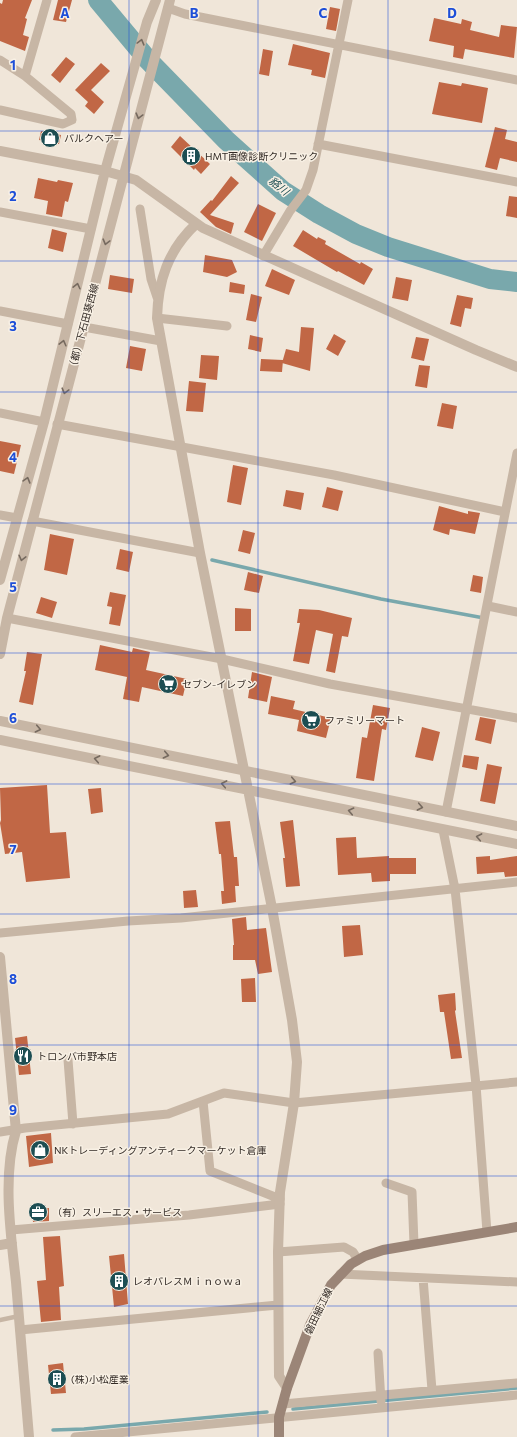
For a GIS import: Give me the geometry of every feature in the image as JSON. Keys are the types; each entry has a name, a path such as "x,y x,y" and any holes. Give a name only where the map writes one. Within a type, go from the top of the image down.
{"main road":[{"name":"磐田細江線","path":"279,1437 279,1417 287,1388 310,1325 330,1285 340,1274 358,1260 383,1250 517,1227"}],"street":[{"path":"25,76 47,0"},
{"name":"（都）下石田葵西線","path":"0,580 44,422 105,171 147,22 156,0"},
{"path":"263,256 290,211 306,190 313,170 348,0"},
{"path":"168,4 185,14 517,80"},
{"name":"（都）下石田葵西線","path":"0,654 7,618 57,424 84,327 168,4"},
{"path":"0,60 25,76 71,114 72,120 63,124 0,110"},
{"path":"318,144 517,182"},
{"path":"0,151 105,171 123,176 145,185 196,224 263,256 517,367"},
{"path":"140,208 151,279 157,297"},
{"path":"0,212 91,229"},
{"path":"196,224 185,234 162,277 157,297 157,318 200,553 272,908 292,1020 296,1055 294,1103 280,1202 278,1252 279,1376 287,1388"},
{"path":"0,311 68,324"},
{"path":"157,318 227,326"},
{"path":"84,327 161,341"},
{"path":"0,413 44,422"},
{"path":"57,424 334,475 505,512"},
{"path":"446,812 468,708 517,453"},
{"path":"0,515 17,518"},
{"path":"32,521 200,553"},
{"path":"488,606 517,612"},
{"path":"7,618 222,659 330,684 517,718"},
{"path":"0,721 517,826"},
{"path":"0,740 517,844"},
{"path":"443,830 455,889 476,1085 487,1232"},
{"path":"0,932 181,918 517,882"},
{"path":"0,957 16,1131 11,1146 9,1172 11,1230 30,1437"},
{"path":"68,1060 73,1124"},
{"path":"0,1132 16,1131 25,1128 168,1114 224,1093 294,1103 517,1082"},
{"path":"203,1101 210,1171 280,1202"},
{"path":"386,1183 412,1192 414,1244"},
{"path":"11,1230 189,1215 280,1202"},
{"path":"0,1245 12,1243"},
{"path":"278,1252 344,1247 352,1252 358,1260"},
{"path":"340,1274 517,1282"},
{"path":"423,1278 432,1390"},
{"path":"20,1330 278,1305"},
{"path":"378,1353 381,1401"},
{"path":"75,1437 279,1417 381,1401 432,1390 517,1383"},
{"path":"283,1404 517,1395"}],"lane":[{"path":"0,1320 19,1316"}],"building":[{"path":"3,0 32,0 25,18 27,19 23,35 29,37 25,51 0,41 0,3 2,4"},
{"path":"58,0 72,0 66,22 53,20"},
{"path":"330,7 340,9 336,31 326,29"},
{"path":"434,18 461,24 462,19 472,22 470,30 499,37 501,25 517,27 514,58 465,49 463,59 453,57 454,46 429,41"},
{"path":"293,44 330,53 325,78 311,75 312,70 288,65"},
{"path":"263,49 273,51 269,76 259,74"},
{"path":"66,57 75,64 60,83 51,75"},
{"path":"101,63 110,71 91,90 104,102 94,114 85,106 88,102 75,90"},
{"path":"439,82 461,86 462,83 488,88 482,123 432,114"},
{"path":"495,127 507,130 505,139 517,142 517,162 500,158 497,170 485,167"},
{"name":"パルクヘアー","path":"41,131 61,135 59,144 39,140"},
{"name":"HMT画像診断クリニック","path":"180,136 210,164 201,174 195,168 194,170 171,147"},
{"path":"231,176 239,183 210,215 234,223 231,234 216,227 200,212 211,200 212,201"},
{"path":"38,178 57,182 58,180 73,183 68,202 65,201 62,217 46,214 48,201 34,198"},
{"path":"509,196 517,197 517,218 506,216"},
{"path":"258,204 276,213 262,241 244,232"},
{"path":"52,229 67,233 63,252 48,248"},
{"path":"303,230 317,239 318,237 326,241 325,244 360,264 361,262 373,269 364,285 338,271 337,272 293,246"},
{"path":"205,255 232,260 237,272 227,277 203,272"},
{"path":"272,269 295,280 289,295 265,286"},
{"path":"110,275 134,279 132,293 108,289"},
{"path":"396,277 412,280 408,301 392,298"},
{"path":"230,282 245,285 244,294 229,292"},
{"path":"251,294 262,297 256,322 246,320"},
{"path":"457,295 473,298 471,309 465,308 461,327 450,324"},
{"path":"301,327 314,328 310,371 282,363 286,349 299,352"},
{"path":"334,334 346,341 338,356 326,349"},
{"path":"250,335 263,338 261,352 248,349"},
{"path":"416,337 429,339 424,361 411,358"},
{"path":"130,346 146,349 142,371 126,368"},
{"path":"201,355 219,356 217,380 199,378"},
{"path":"261,359 283,360 282,372 260,371"},
{"path":"419,365 430,366 427,388 415,386"},
{"path":"189,381 206,383 203,412 186,411"},
{"path":"442,403 457,406 453,429 437,426"},
{"path":"0,441 21,445 14,474 0,471"},
{"path":"233,465 248,468 241,505 227,502"},
{"path":"327,487 343,491 338,511 322,507"},
{"path":"286,490 304,493 301,510 283,506"},
{"path":"439,506 468,514 468,511 480,513 475,534 450,529 449,535 433,530"},
{"path":"243,530 255,533 250,554 238,551"},
{"path":"50,534 74,539 67,575 44,570"},
{"path":"120,549 133,552 129,572 116,569"},
{"path":"248,572 263,576 259,593 244,590"},
{"path":"473,575 483,577 481,593 470,591"},
{"path":"110,592 126,595 120,626 109,624 112,607 107,606"},
{"path":"41,597 57,602 52,618 36,613"},
{"path":"235,608 251,609 251,631 235,631"},
{"path":"299,609 319,610 352,618 348,637 342,636 335,673 326,671 333,634 316,630 309,664 293,661 300,623 297,623"},
{"path":"100,645 132,652 133,648 150,652 146,670 187,679 183,696 142,687 139,702 123,699 127,677 95,670"},
{"path":"27,652 42,654 33,705 19,702 26,671 24,671"},
{"path":"252,672 272,677 267,702 248,698"},
{"path":"271,696 295,701 293,709 331,718 326,738 297,731 299,720 268,714"},
{"path":"373,705 390,708 386,730 382,729 374,781 356,778 362,737 367,738"},
{"path":"480,717 496,720 491,744 475,740"},
{"path":"422,727 440,732 433,761 415,757"},
{"path":"464,755 479,757 477,770 462,767"},
{"path":"487,764 502,767 495,804 480,801"},
{"path":"47,785 50,833 66,832 70,878 26,882 22,852 5,854 0,823 0,788"},
{"path":"101,788 103,812 91,814 88,789"},
{"path":"293,820 300,886 286,887 283,858 285,858 280,822"},
{"path":"230,821 234,857 237,857 239,886 235,886 236,902 222,904 221,891 224,891 221,854 219,854 215,822"},
{"path":"356,837 357,858 389,856 389,858 416,858 416,874 390,874 390,881 372,882 371,873 338,875 336,838"},
{"path":"490,856 490,860 517,856 517,876 505,877 504,872 477,874 476,857"},
{"path":"196,890 198,907 184,908 183,891"},
{"path":"246,917 247,930 266,928 272,972 258,974 255,960 233,960 234,945 232,919"},
{"path":"360,925 363,955 344,957 342,926"},
{"path":"255,978 256,1002 242,1002 241,979"},
{"path":"455,993 455,1011 462,1058 451,1059 444,1012 440,1012 438,995"},
{"name":"トロンバ市野本店","path":"27,1036 31,1074 19,1075 15,1038"},
{"name":"NKトレーディングアンティークマーケット倉庫","path":"51,1133 53,1163 29,1167 26,1136"},
{"name":"（有）スリーエス・サービス","path":"49,1208 49,1221 33,1222 32,1209"},
{"path":"60,1236 64,1286 59,1287 61,1320 41,1322 37,1281 46,1280 43,1237"},
{"name":"レオパレスＭｉｎｏｗａ","path":"124,1254 128,1304 114,1307 109,1256"},
{"name":"(株)小松産業","path":"63,1363 66,1393 51,1394 48,1365"}],"waterway":[{"name":"貉川","path":"98,0 148,60 226,140 283,191 319,214 356,234 388,247 490,279 517,282"},
{"path":"212,560 381,599 484,618"},
{"path":"293,1409 517,1388"},
{"path":"53,1430 84,1429 267,1412"}],"place":[{"name":"パルクヘアー","path":"50,138"},
{"name":"HMT画像診断クリニック","path":"191,156"},
{"name":"セブン-イレブン","path":"168,684"},
{"name":"ファミリーマート","path":"311,720"},
{"name":"トロンバ市野本店","path":"23,1056"},
{"name":"NKトレーディングアンティークマーケット倉庫","path":"40,1150"},
{"name":"（有）スリーエス・サービス","path":"38,1212"},
{"name":"レオパレスＭｉｎｏｗａ","path":"119,1281"},
{"name":"(株)小松産業","path":"57,1379"}]}
